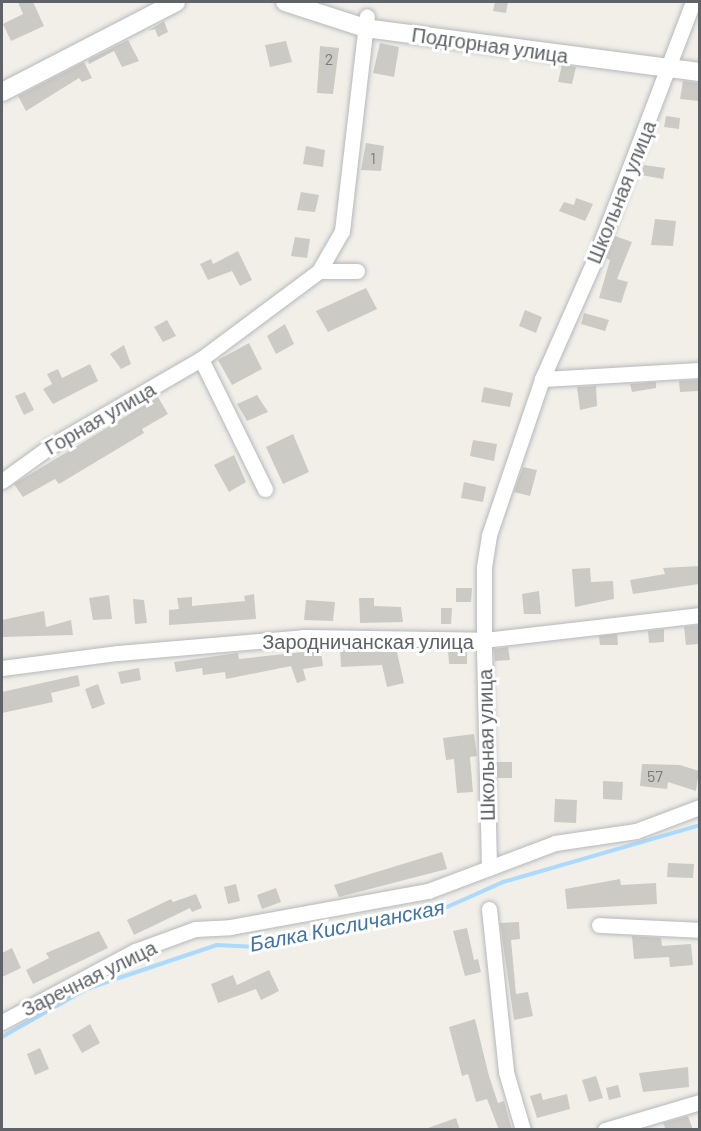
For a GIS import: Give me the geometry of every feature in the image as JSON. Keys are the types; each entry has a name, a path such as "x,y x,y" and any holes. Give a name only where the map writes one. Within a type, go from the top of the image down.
{"street":[{"path":"2,77 156,2"},
{"path":"2,92 176,2"},
{"name":"Школьная улица","path":"489,868 484,567 489,535 542,380 671,65 693,2"},
{"name":"Подгорная улица","path":"301,3 366,22 671,65 699,72"},
{"path":"357,271 319,271 342,231 366,22"},
{"name":"Подгорная улица","path":"671,65 699,60"},
{"name":"Горная улица","path":"2,481 48,447 207,355 319,271"},
{"path":"207,355 266,489"},
{"path":"542,380 699,370"},
{"name":"Зародничанская улица","path":"2,668 118,653 303,637 484,640 699,615"},
{"name":"Заречная улица","path":"2,1022 135,951 195,929 231,927 428,891 555,843 636,831 699,807"},
{"path":"489,909 506,1072 523,1130"},
{"path":"599,925 699,930"},
{"path":"605,1130 699,1102"}],"building":[{"path":"18,2 33,2 44,26 11,41 3,24 23,14"},
{"path":"495,2 508,2 506,13 493,11"},
{"path":"164,21 168,32 158,37 155,29 148,31"},
{"path":"128,40 139,61 122,67 114,51 89,64 88,60"},
{"path":"286,41 292,62 270,67 265,45"},
{"path":"380,43 399,47 394,77 373,73"},
{"path":"320,46 339,48 333,94 317,93"},
{"path":"84,62 92,78 82,82 79,78 26,111 18,96"},
{"path":"562,65 576,67 572,84 558,82"},
{"path":"683,81 699,83 699,101 680,99"},
{"path":"666,116 680,118 679,129 664,127"},
{"path":"366,143 384,146 381,171 361,170"},
{"path":"306,146 325,150 323,167 303,164"},
{"path":"644,165 665,168 663,179 641,175"},
{"path":"301,192 319,195 315,212 297,210"},
{"path":"576,198 593,204 585,221 559,211 564,202 574,205"},
{"path":"655,219 676,221 673,246 651,245"},
{"path":"615,236 632,242 617,279 628,282 621,303 599,298 610,260 606,258"},
{"path":"295,237 310,239 307,258 291,256"},
{"path":"238,251 252,280 240,286 232,271 208,280 200,264 211,259 213,264"},
{"path":"366,288 377,309 328,332 316,311"},
{"path":"525,310 542,317 536,333 519,326"},
{"path":"584,313 609,320 605,331 581,324"},
{"path":"167,320 176,336 163,342 154,327"},
{"path":"285,324 294,344 276,354 267,336"},
{"path":"249,343 262,369 232,385 218,360"},
{"path":"124,345 131,364 121,369 110,354"},
{"path":"90,364 98,381 53,404 43,389 52,384 47,374 58,369 62,378"},
{"path":"699,380 699,391 680,392 679,381"},
{"path":"656,382 656,388 632,392 630,384"},
{"path":"596,386 597,406 580,410 577,387"},
{"path":"484,387 513,393 510,407 481,402"},
{"path":"25,392 34,410 24,415 15,396"},
{"path":"257,395 268,412 247,421 237,404"},
{"path":"158,397 168,414 142,429 144,433 59,484 55,479 23,497 14,484"},
{"path":"293,434 309,472 283,484 266,447"},
{"path":"473,440 497,444 494,461 470,456"},
{"path":"234,455 246,482 229,492 214,465"},
{"path":"523,467 537,470 530,496 514,492"},
{"path":"464,482 486,487 483,502 461,498"},
{"path":"699,566 699,584 633,594 630,580 665,574 663,568"},
{"path":"590,568 591,582 613,581 614,599 575,607 572,569"},
{"path":"456,588 472,588 471,602 456,602"},
{"path":"539,591 541,614 524,614 522,594"},
{"path":"254,594 256,619 169,625 169,610 179,609 177,598 192,597 192,606 245,601 244,596"},
{"path":"109,595 112,619 93,620 89,598"},
{"path":"359,598 374,598 374,606 401,607 403,622 360,623"},
{"path":"133,599 144,600 147,623 135,624"},
{"path":"306,600 335,602 333,621 304,620"},
{"path":"441,608 452,608 451,624 441,624"},
{"path":"44,611 46,627 71,620 73,635 2,637 2,620"},
{"path":"699,625 699,644 686,645 684,627"},
{"path":"664,629 664,642 649,643 648,631"},
{"path":"617,634 618,645 600,645 599,636"},
{"path":"508,647 510,660 495,661 494,649"},
{"path":"396,648 404,683 387,687 382,665 341,667 340,651"},
{"path":"448,649 467,649 467,664 449,664"},
{"path":"321,650 323,666 303,669 306,680 297,683 291,666 226,679 225,672 203,675 202,668 176,672 174,662 238,653 239,659"},
{"path":"139,668 141,680 121,684 118,672"},
{"path":"78,675 80,686 51,693 53,702 2,713 2,692"},
{"path":"98,684 105,704 92,709 85,689"},
{"path":"474,734 477,756 470,757 473,792 457,793 454,759 446,760 443,738"},
{"path":"496,762 512,762 512,778 497,778"},
{"path":"642,764 680,765 699,771 696,791 668,782 667,789 640,786"},
{"path":"603,781 623,782 622,800 603,799"},
{"path":"555,799 577,800 576,823 554,822"},
{"path":"442,852 447,869 339,897 334,885"},
{"path":"668,863 694,864 693,878 667,877"},
{"path":"620,879 621,885 656,883 657,904 567,909 565,889"},
{"path":"236,884 240,901 228,904 224,887"},
{"path":"276,888 281,902 262,909 257,895"},
{"path":"196,894 202,908 192,912 190,908 134,935 127,920 171,899 173,902"},
{"path":"519,922 520,939 511,940 516,994 528,992 533,1016 514,1020 500,923"},
{"path":"467,928 474,960 478,959 481,972 465,976 453,931"},
{"path":"99,931 108,948 33,984 26,970 49,958 46,953"},
{"path":"632,936 661,938 662,946 691,944 693,965 670,967 669,957 634,959"},
{"path":"12,948 21,968 2,977 2,953"},
{"path":"269,970 279,991 261,1000 256,989 218,1003 211,984 233,975 237,985"},
{"path":"475,1019 498,1103 504,1101 512,1130 499,1130 487,1099 476,1102 468,1074 462,1076 449,1027"},
{"path":"90,1024 100,1043 82,1053 72,1035"},
{"path":"40,1048 49,1069 35,1075 27,1054"},
{"path":"688,1067 689,1087 643,1092 639,1073"},
{"path":"596,1076 603,1098 589,1102 582,1080"},
{"path":"618,1085 621,1097 609,1100 606,1088"},
{"path":"541,1093 543,1100 567,1094 570,1109 537,1118 530,1096"},
{"path":"688,1116 693,1130 666,1130 663,1123"},
{"path":"456,1118 460,1130 428,1130 428,1128"}],"waterway":[{"name":"Балка Кисличанская","path":"2,1037 86,989 217,945 252,947 438,911 503,882 700,825"}]}
